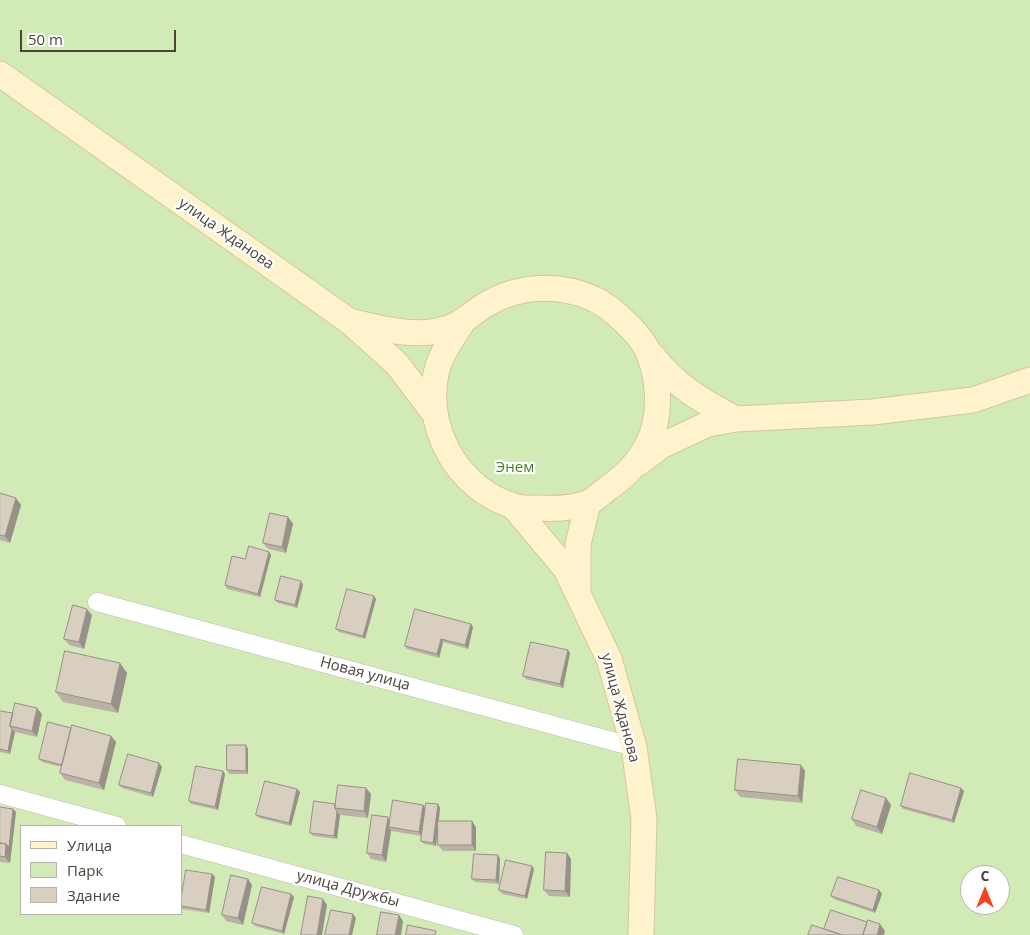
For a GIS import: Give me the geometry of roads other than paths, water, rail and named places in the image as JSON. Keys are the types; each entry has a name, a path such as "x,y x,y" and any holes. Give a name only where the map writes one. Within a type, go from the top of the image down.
{"street":[{"name":"улица Жданова","path":"0,74 349,321 397,364 434,413"},
{"name":"улица Жданова","path":"514,507 552,509 588,503 638,464 652,435 658,406 656,377 646,347 623,321 594,299 559,289 524,288 488,304 462,323 449,342 438,365 433,389 434,413 444,443 460,472 486,492 514,507 566,569 609,659 634,747 644,819 641,935"},
{"path":"349,321 408,332 436,331 462,323"},
{"path":"646,347 663,371 686,390 736,419"},
{"path":"638,464 661,446 700,427 736,419 872,412 973,400 1030,380"},
{"path":"578,591 578,544 588,503"},
{"name":"Новая улица","path":"97,602 634,747"},
{"path":"0,794 113,825"},
{"name":"улица Дружбы","path":"182,844 514,935"}],"park label":[{"name":"Энем","path":"515,468"}]}
